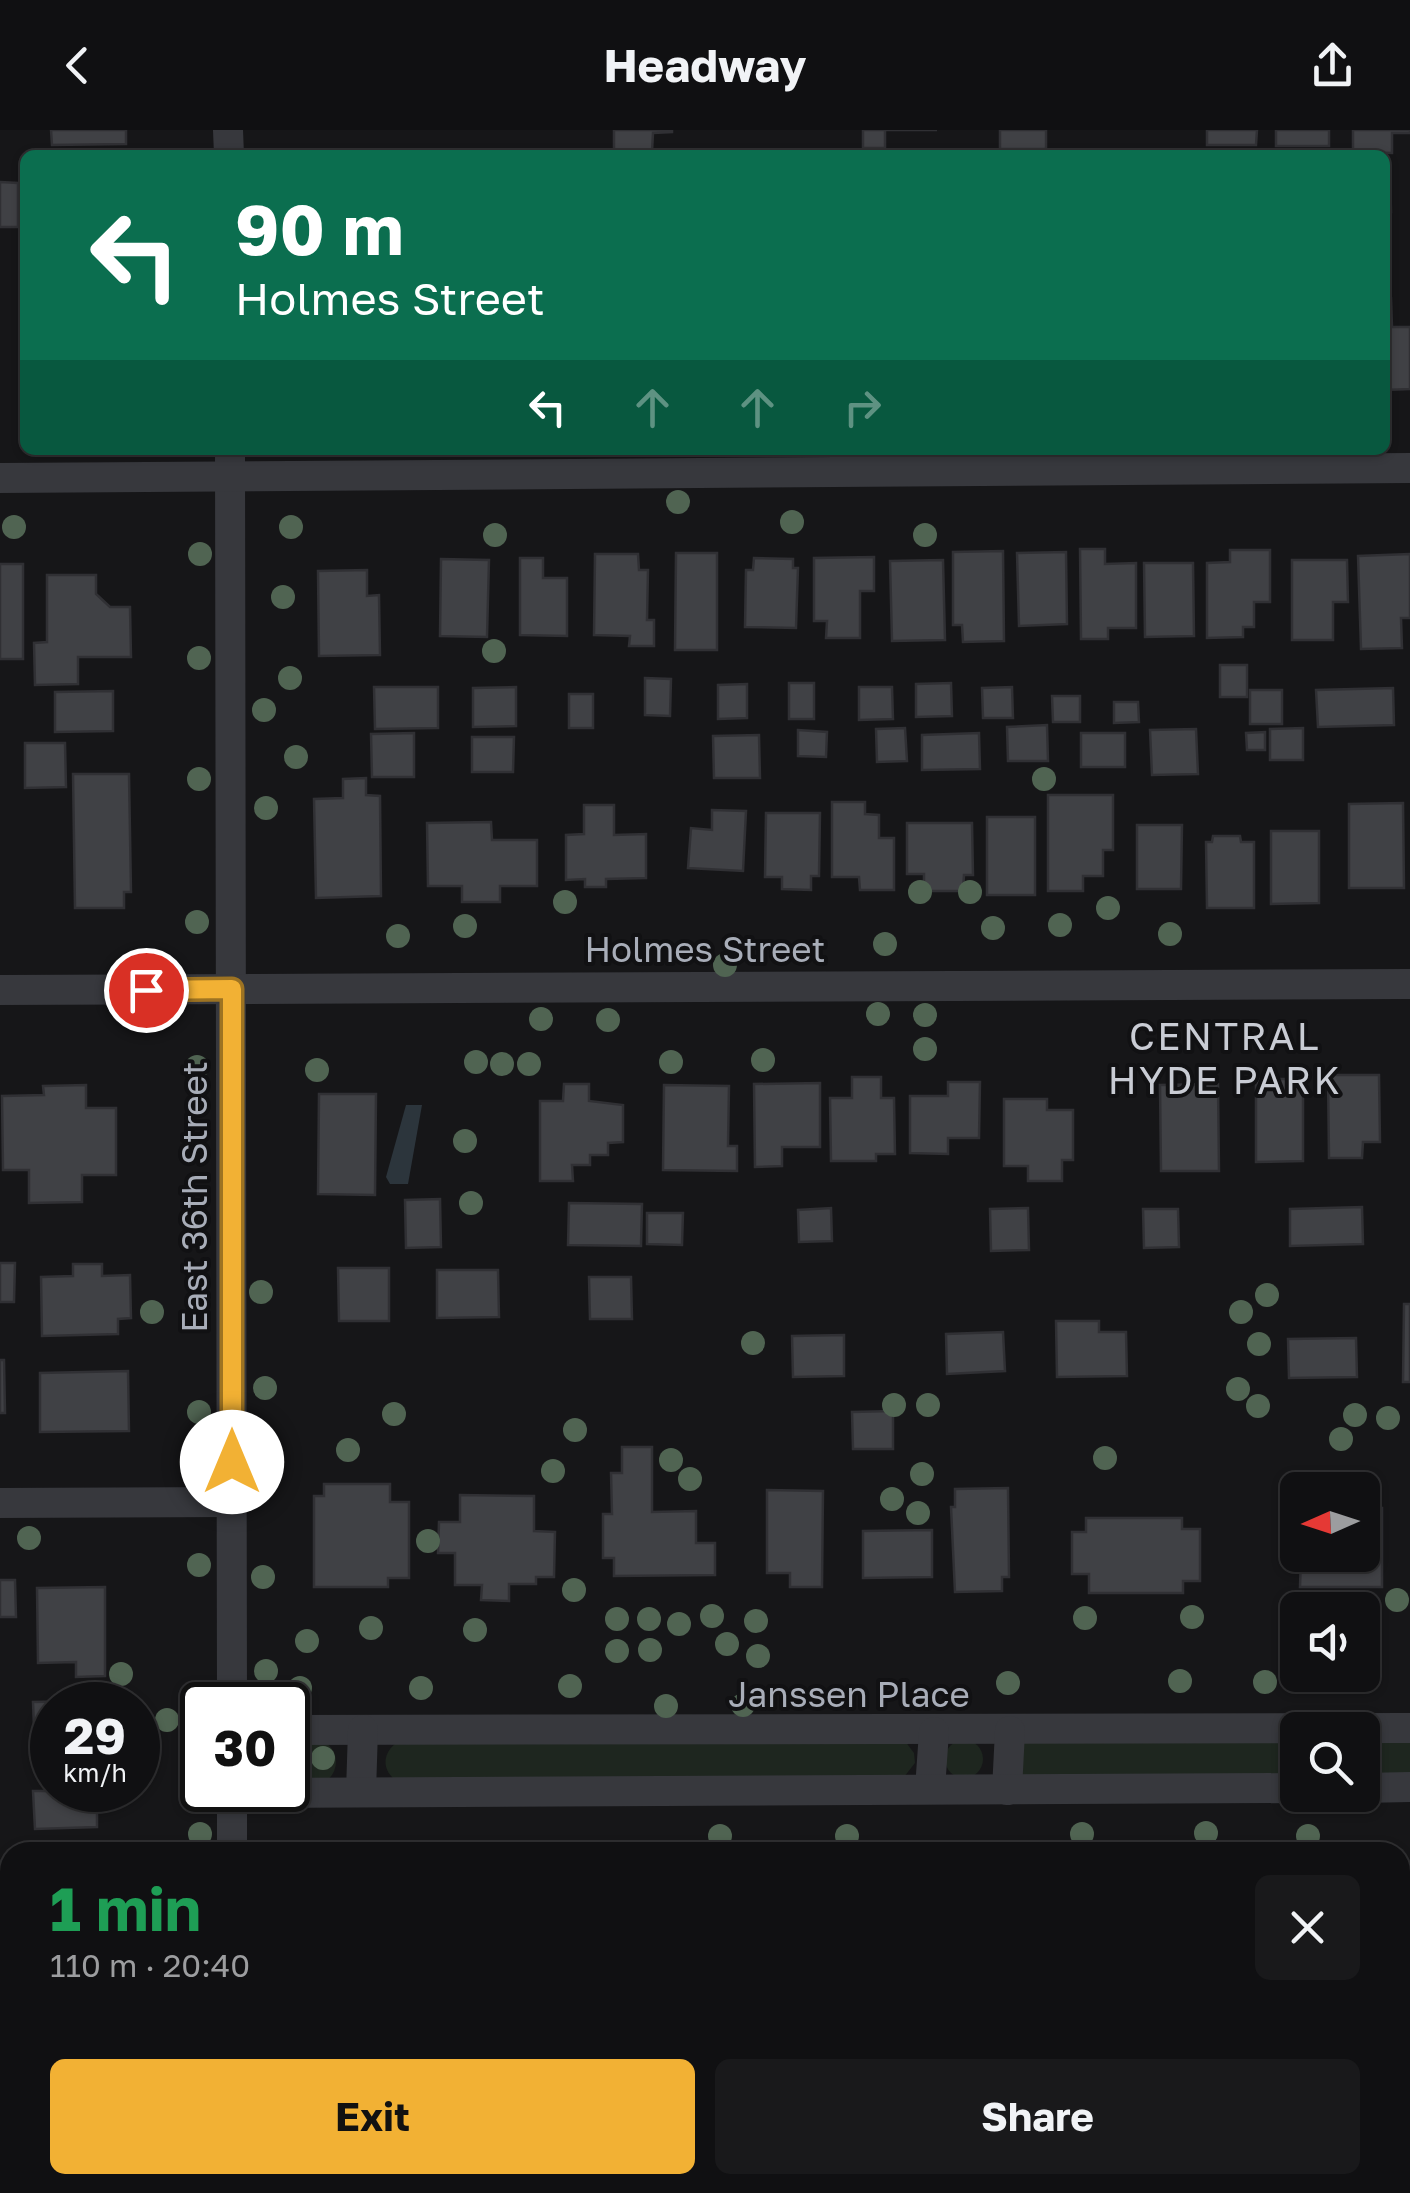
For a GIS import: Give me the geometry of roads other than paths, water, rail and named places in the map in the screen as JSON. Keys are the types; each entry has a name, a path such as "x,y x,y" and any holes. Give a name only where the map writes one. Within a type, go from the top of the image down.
{"street":[{"path":"0,478 230,463 1410,468"},
{"name":"East 36th Street","path":"230,463 232,1682"},
{"name":"Holmes Street","path":"0,990 1410,984"},
{"path":"0,1503 232,1502"},
{"name":"Janssen Place","path":"310,1730 1010,1732 1410,1728"},
{"path":"362,1792 363,1730"},
{"path":"930,1789 934,1732"},
{"path":"1007,1790 1010,1732"},
{"path":"1380,1788 1410,1787"},
{"path":"310,1792 1280,1788"},
{"path":"232,1812 232,1842"}],"district":[{"name":"CENTRAL HYDE PARK","path":"1225,1057"}]}
